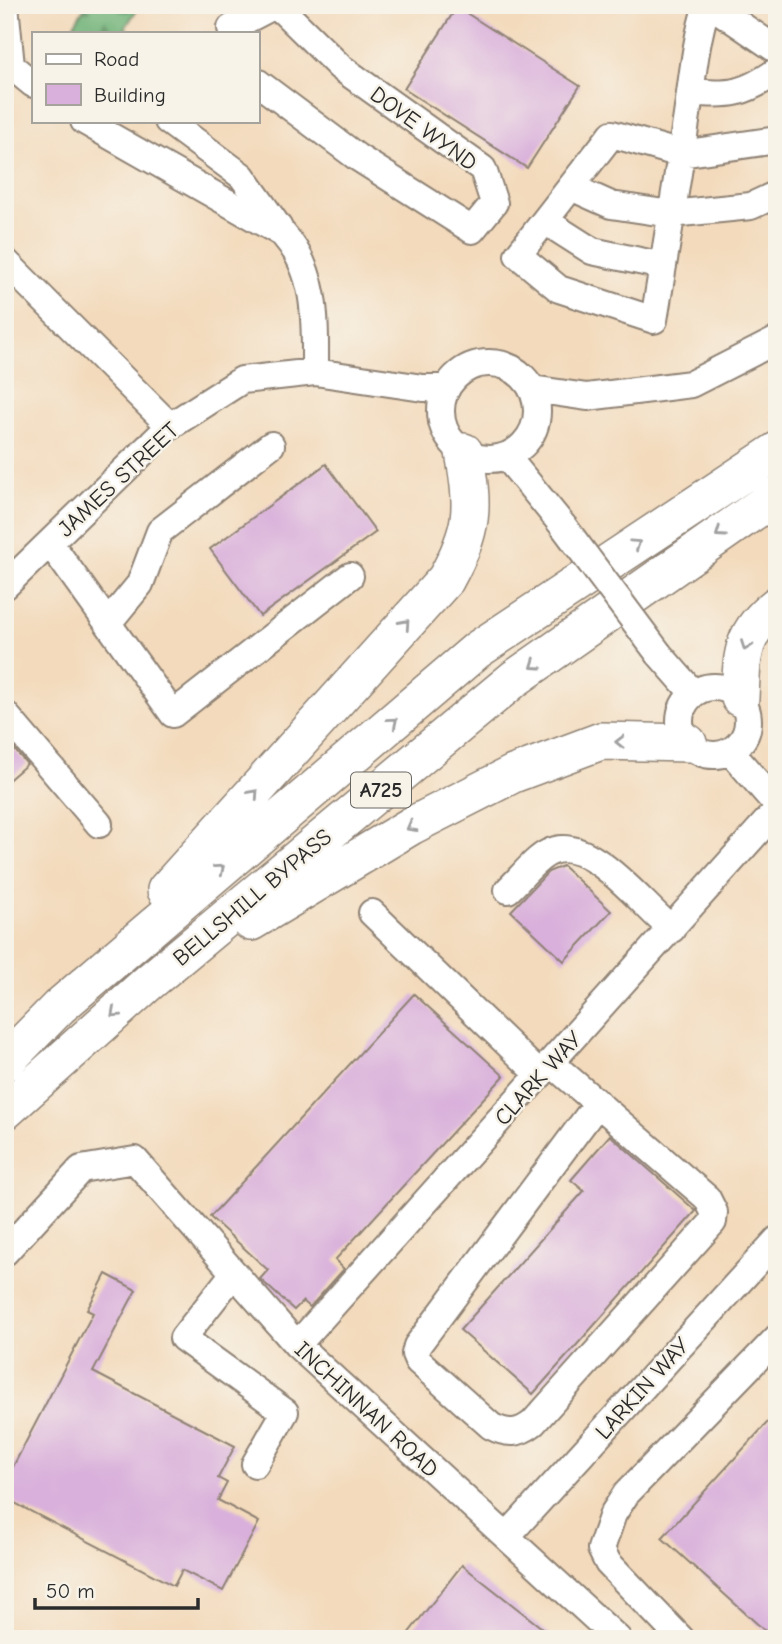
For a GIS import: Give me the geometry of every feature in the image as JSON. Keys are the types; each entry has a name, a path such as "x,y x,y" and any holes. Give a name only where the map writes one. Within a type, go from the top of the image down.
{"highway":[{"path":"731,480 777,443"},
{"path":"59,1007 446,579 464,547 472,518 464,452"},
{"name":"BELLSHILL BYPASS","path":"5,1062 59,1007 477,650 777,452"},
{"name":"BELLSHILL BYPASS","path":"5,1111 148,983 514,679 777,495"},
{"path":"740,698 742,649 757,620 777,605"},
{"path":"148,983 411,826 513,774 601,741 688,743"}],"street":[{"path":"5,5 22,68 32,83"},
{"name":"DOVE WYND","path":"232,32 232,29 276,5 340,67 483,169 494,203 472,230 357,157 259,84"},
{"path":"777,50 709,5 691,93 681,154 671,214 654,320 559,289 518,255 612,134 681,154 777,140"},
{"path":"691,93 727,96 756,86 777,71"},
{"path":"86,122 283,234"},
{"path":"169,122 242,176 298,251 314,299 316,372"},
{"path":"571,187 611,205 671,214 751,206 777,194"},
{"path":"545,221 592,251 663,265"},
{"path":"5,261 170,426"},
{"path":"532,389 587,397 691,384 777,340"},
{"path":"487,362 507,366 521,375 532,389 537,405 534,429 525,443 506,456 489,459 464,452 452,442 441,420 441,403 446,388 456,375 471,366 487,362"},
{"name":"JAMES STREET","path":"5,586 170,426 242,380 316,372 446,388"},
{"path":"108,623 140,584 160,531 271,446"},
{"path":"506,456 693,693"},
{"path":"50,543 173,714 350,576"},
{"path":"712,687 732,692 740,698 745,707 748,727 739,744 730,751 708,754 688,743 682,733 681,711 693,693 712,687"},
{"path":"5,714 99,824"},
{"path":"730,751 777,808"},
{"name":"CLARK WAY","path":"297,1345 672,929 777,808"},
{"path":"508,890 548,852 571,848 605,866 672,929"},
{"path":"372,913 546,1069 598,1104 707,1198 714,1212 713,1222 533,1423 521,1432 503,1432 491,1426 418,1361 415,1354 417,1346 598,1104"},
{"name":"INCHINNAN ROAD","path":"5,1252 81,1169 135,1160 297,1345 618,1639"},
{"name":"LARKIN WAY","path":"507,1536 777,1240"},
{"path":"234,1273 183,1338 285,1412 255,1464"},
{"path":"681,1639 608,1563 601,1549 613,1514 626,1494 777,1338"}],"green space":[{"path":"86,5 140,5 125,28 130,32 70,32"}],"building":[{"path":"457,7 580,86 527,168 404,89"},
{"path":"326,464 376,532 260,616 210,549"},
{"path":"5,739 27,764 5,783"},
{"path":"563,866 611,911 564,961 511,911 548,872"},
{"path":"414,994 504,1076 335,1260 344,1269 310,1307 303,1301 294,1310 260,1279 268,1270 210,1217"},
{"path":"610,1135 696,1211 533,1394 460,1330 584,1191 571,1180"},
{"path":"106,1274 136,1290 93,1372 235,1446 218,1478 227,1483 218,1500 259,1522 223,1591 182,1570 174,1586 5,1498 5,1482 93,1313 87,1310"},
{"path":"777,1412 777,1639 774,1639 662,1538"},
{"path":"462,1565 556,1639 404,1639"}]}
